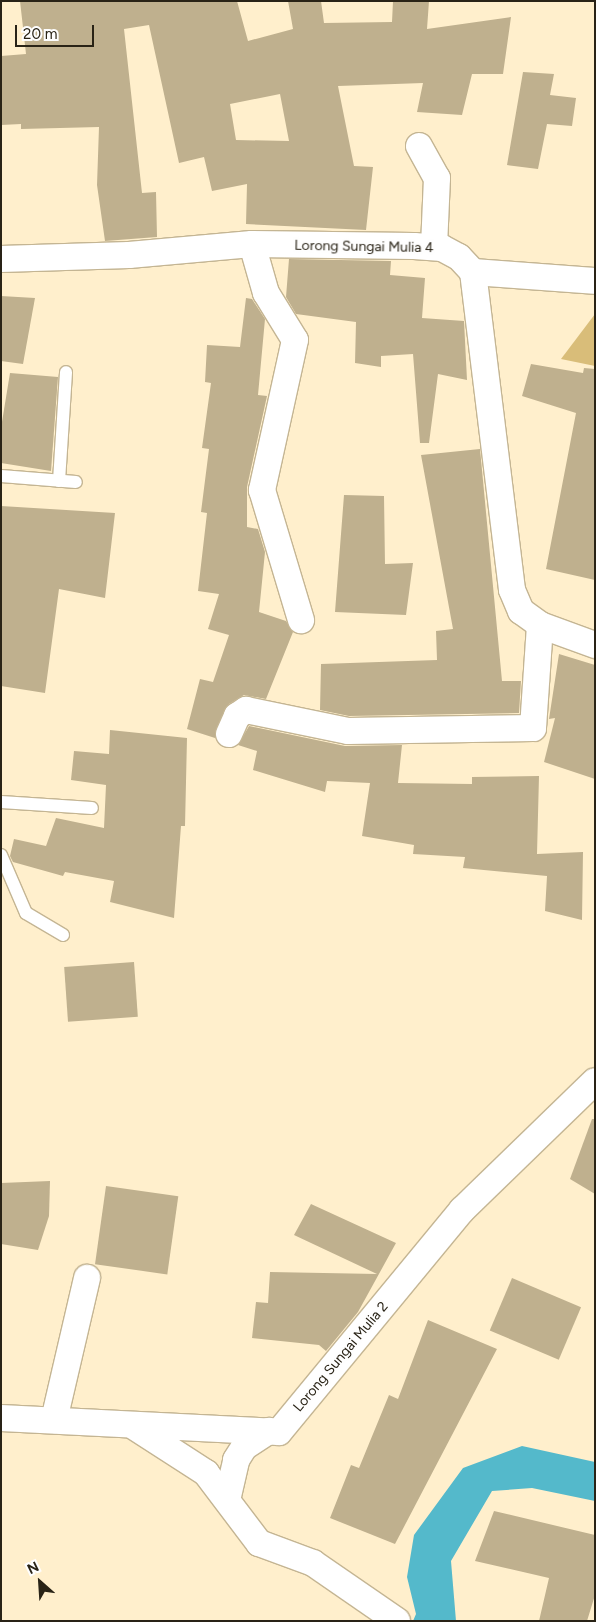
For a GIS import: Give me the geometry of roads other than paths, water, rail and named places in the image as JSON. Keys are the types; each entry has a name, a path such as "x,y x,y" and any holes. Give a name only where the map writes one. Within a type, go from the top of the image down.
{"street":[{"path":"419,146 437,178 434,248"},
{"path":"252,244 266,294 295,340 262,490 301,620"},
{"name":"Lorong Sungai Mulia 4","path":"1,258 129,255 252,244 434,248 459,257 473,272"},
{"path":"595,282 473,272 504,555 521,610 540,625 595,645"},
{"path":"229,734 238,716 246,710 348,731 533,728 540,625"},
{"name":"Lorong Sungai Mulia 2","path":"269,1431 278,1432 462,1210 595,1082"},
{"path":"54,1420 87,1278"},
{"path":"1,1418 269,1431"},
{"path":"130,1424 191,1461 228,1496 244,1527 259,1542 332,1574 397,1621"},
{"path":"228,1496 236,1460 244,1447 269,1431"}],"lane":[{"path":"59,481 66,372"},
{"path":"1,476 76,482"},
{"path":"1,802 92,808"},
{"path":"1,855 26,913 63,935"}],"water":[{"path":"522,1446 595,1462 595,1501 532,1488 492,1491 451,1561 456,1621 413,1621 416,1614 407,1577 414,1535 463,1468"}]}
